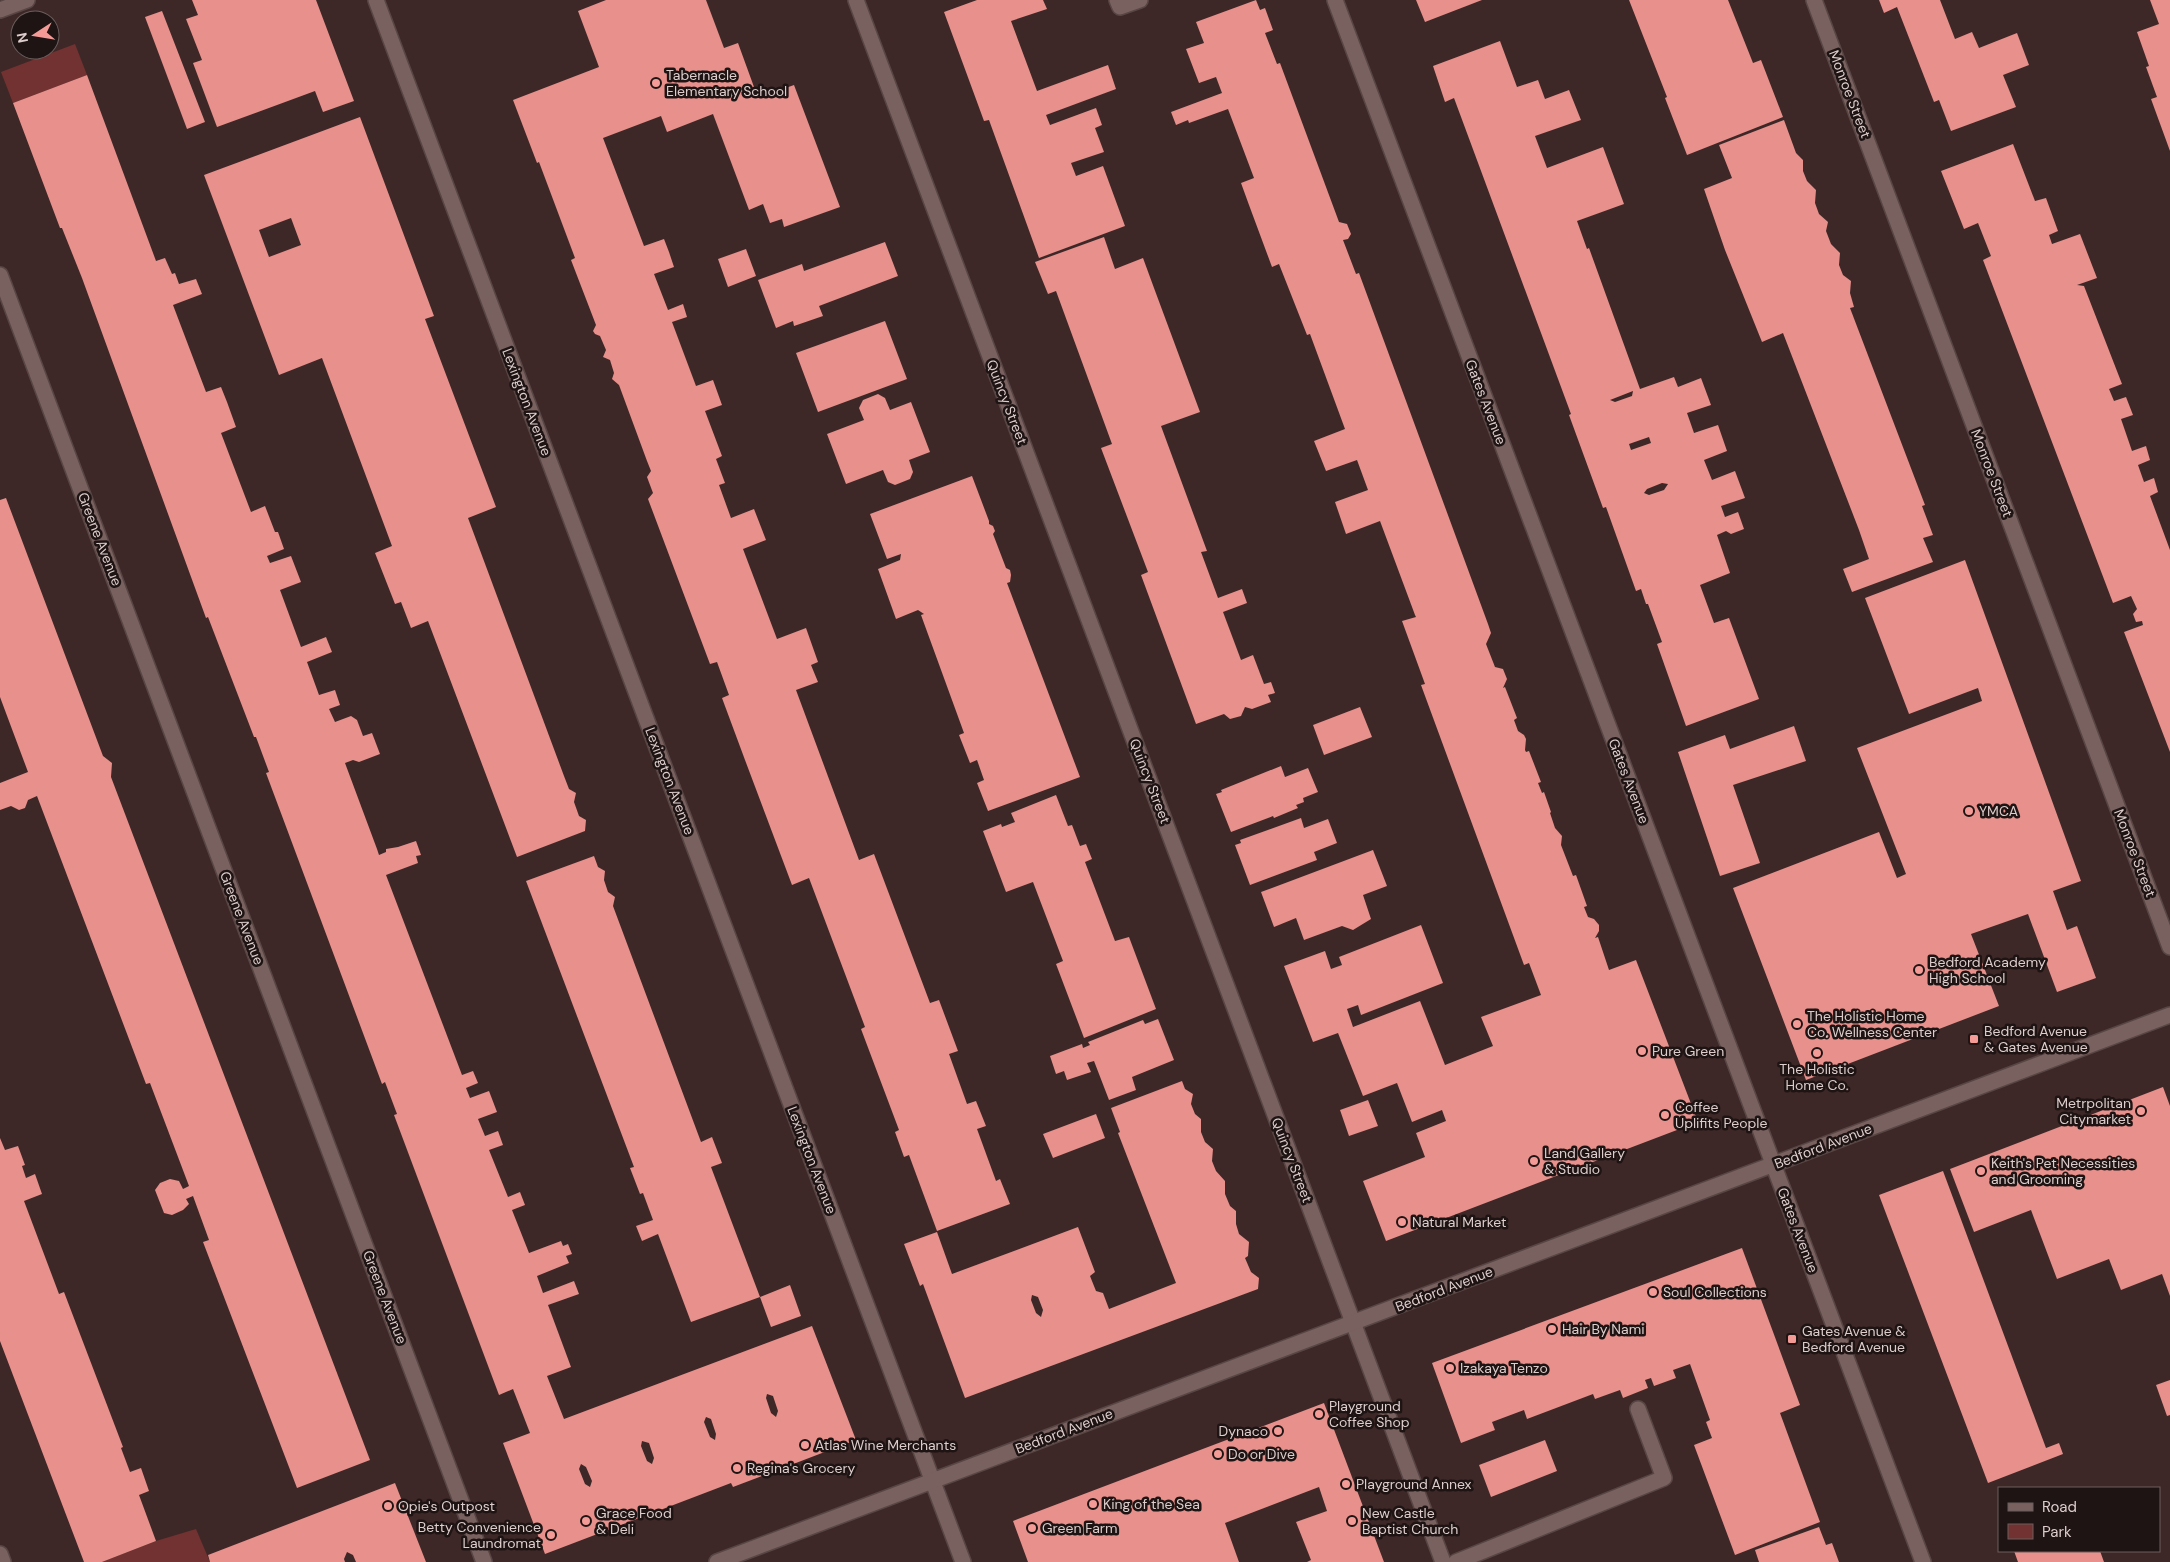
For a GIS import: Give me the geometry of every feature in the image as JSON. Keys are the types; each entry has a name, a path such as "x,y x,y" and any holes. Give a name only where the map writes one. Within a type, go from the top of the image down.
{"street":[{"path":"0,10 27,0"},
{"name":"Lexington Avenue","path":"376,0 963,1562"},
{"name":"Quincy Street","path":"856,0 1444,1562"},
{"path":"1117,0 1120,7 1140,0"},
{"name":"Gates Avenue","path":"1336,0 1923,1562"},
{"name":"Monroe Street","path":"1814,0 2170,947"},
{"name":"Greene Avenue","path":"0,275 484,1562"},
{"name":"Bedford Avenue","path":"717,1562 2170,1015"},
{"path":"1456,1562 1664,1478 1638,1409"},
{"path":"0,1554 3,1562"}],"green space":[{"path":"75,44 87,75 13,103 1,72 33,60 60,60 60,50"},
{"path":"196,1529 210,1562 102,1562 156,1541"}],"building":[{"path":"192,0 316,0 354,101 323,112 315,91 217,127 193,63 202,60 186,19 198,15"},
{"path":"606,0 706,0 724,48 738,43 758,98 794,85 840,207 784,227 782,219 770,223 763,204 749,210 713,114 667,132 661,116 603,138 644,246 664,239 669,252 674,267 654,274 668,310 683,304 687,317 672,322 696,386 713,380 722,405 705,411 722,456 716,459 725,483 719,485 731,518 754,509 766,540 743,549 777,639 806,628 818,662 811,665 818,682 796,690 859,860 874,854 930,1003 939,1000 958,1051 949,1054 967,1104 976,1101 986,1126 977,1129 996,1181 1000,1179 1010,1204 937,1231 909,1155 904,1157 895,1132 899,1130 861,1029 865,1027 809,878 792,885 745,760 722,698 729,695 717,662 710,664 648,499 653,493 647,477 651,471 619,385 612,379 614,373 610,360 603,357 606,350 600,336 593,331 596,325 571,260 575,258 539,162 537,163 513,100 599,67 578,11"},
{"path":"977,0 1043,0 1047,9 1011,21 1037,91 1108,65 1116,89 1046,115 1050,125 1096,108 1102,125 1095,128 1104,152 1071,163 1076,176 1103,166 1125,226 1039,258 989,120 984,121 944,12"},
{"path":"1256,0 1260,10 1265,8 1273,30 1265,33 1277,64 1280,63 1339,222 1347,224 1351,234 1348,239 1343,240 1356,274 1359,273 1488,624 1491,633 1486,644 1495,667 1503,669 1507,679 1503,688 1505,687 1517,718 1514,720 1518,731 1526,739 1525,750 1526,752 1529,751 1541,782 1538,783 1542,793 1544,792 1555,828 1562,836 1561,845 1573,876 1576,875 1587,906 1584,907 1588,917 1594,919 1599,925 1599,931 1595,938 1598,937 1609,970 1636,960 1698,1122 1386,1241 1363,1181 1425,1157 1416,1133 1446,1121 1442,1110 1412,1122 1397,1083 1363,1096 1338,1033 1313,1042 1284,966 1325,951 1331,969 1342,965 1339,957 1421,925 1443,983 1361,1015 1358,1005 1347,1009 1353,1027 1420,1001 1445,1065 1493,1046 1481,1017 1541,995 1529,963 1524,965 1421,685 1425,684 1402,621 1416,617 1380,521 1346,534 1335,502 1368,490 1357,460 1326,471 1314,441 1345,429 1310,334 1307,335 1279,264 1272,267 1249,205 1241,183 1254,178 1228,109 1189,123 1188,120 1176,125 1171,112 1222,93 1216,77 1199,83 1186,49 1204,43 1196,22"},
{"path":"1416,0 1482,0 1425,22"},
{"path":"1629,0 1728,0 1753,63 1761,60 1783,117 1687,155 1665,98 1667,97"},
{"path":"1879,0 1940,0 1955,39 1972,32 1979,48 2017,33 2029,65 2003,75 2016,107 1951,131 1939,100 1934,102 1897,7 1884,13"},
{"path":"2150,0 2170,0 2170,151 2151,99 2157,97 2146,67 2149,66 2137,32 2159,24"},
{"path":"162,11 205,122 187,129 145,17"},
{"path":"1500,41 1517,87 1538,80 1545,99 1569,90 1581,120 1535,136 1547,168 1603,147 1624,204 1577,221 1587,249 1589,248 1640,389 1674,377 1678,387 1701,378 1711,405 1687,413 1694,433 1718,425 1727,451 1704,460 1712,480 1735,471 1745,498 1721,506 1725,517 1738,512 1744,529 1731,534 1726,531 1717,535 1730,573 1700,585 1714,623 1729,618 1759,699 1686,726 1657,644 1662,642 1648,604 1646,604 1641,589 1636,591 1606,507 1603,508 1569,415 1571,414 1454,98 1445,102 1433,66","holes":["1633,391 1632,396 1615,402 1610,400","1649,437 1651,443 1631,450 1629,444","1662,483 1668,484 1664,490 1649,495 1644,493 1647,489"]},
{"path":"87,75 156,261 165,258 172,274 175,273 179,284 196,279 202,294 173,305 206,392 221,387 227,402 236,427 221,433 251,512 265,506 275,532 278,532 284,549 267,556 270,563 291,556 301,582 280,590 301,647 326,637 332,652 307,662 319,695 335,690 340,705 329,709 335,722 351,716 357,720 363,736 372,733 380,754 359,762 353,760 345,763 379,855 386,852 386,849 416,841 421,855 416,856 418,863 386,875 462,1075 473,1071 478,1083 466,1088 470,1098 489,1091 497,1112 478,1119 485,1136 498,1131 503,1145 489,1150 508,1197 520,1192 525,1205 512,1210 529,1253 561,1241 563,1246 568,1244 572,1254 566,1256 569,1263 537,1276 543,1293 574,1281 579,1294 548,1305 571,1367 547,1376 564,1419 812,1326 856,1440 733,1487 731,1483 545,1554 503,1443 530,1433 513,1389 499,1395 394,1115 397,1114 385,1082 382,1084 266,773 269,772 256,737 254,737 208,617 206,618 82,278 62,228 60,228 13,103","holes":["767,1394 773,1396 778,1411 776,1417 771,1413 766,1398","706,1417 711,1419 716,1434 715,1440 710,1437 704,1422","642,1441 649,1443 654,1458 652,1464 647,1461 641,1446","581,1464 586,1467 592,1481 590,1487 585,1484 579,1469"]},
{"path":"360,117 434,316 425,319 496,507 468,518 569,789 576,793 574,802 579,816 586,820 585,831 517,857 428,621 411,628 401,602 395,604 375,553 392,546 322,358 279,375 204,175","holes":["291,218 301,245 269,257 259,230"]},
{"path":"1784,120 1796,153 1803,160 1803,171 1807,181 1816,190 1815,203 1819,214 1828,222 1826,231 1831,244 1840,253 1839,265 1843,275 1851,281 1850,293 1854,307 1850,308 1925,505 1922,506 1933,535 1923,538 1933,562 1852,592 1843,569 1869,559 1859,530 1783,333 1762,342 1725,250 1704,189 1732,178 1719,145"},
{"path":"2013,144 2035,201 2046,198 2058,231 2049,235 2052,244 2080,234 2097,278 2077,285 2084,286 2122,384 2109,389 2114,401 2126,397 2133,415 2121,419 2132,451 2146,446 2150,460 2138,465 2144,482 2154,478 2158,492 2150,496 2170,550 2170,752 2124,632 2143,625 2142,621 2136,622 2133,614 2137,609 2131,596 2113,603 1983,260 1991,256 1978,223 1964,229 1941,171"},
{"path":"1104,237 1115,269 1143,258 1200,412 1161,426 1207,551 1201,552 1218,598 1242,589 1247,603 1223,612 1241,660 1253,655 1264,684 1271,682 1275,693 1268,695 1271,702 1252,709 1245,707 1241,716 1230,719 1224,714 1196,724 1141,575 1148,572 1101,448 1112,444 1056,291 1048,294 1035,262"},
{"path":"885,242 898,276 819,306 823,316 794,326 793,321 776,328 758,280 802,264 804,271"},
{"path":"746,249 756,276 728,287 718,259"},
{"path":"885,321 907,379 818,412 796,353"},
{"path":"878,394 885,398 890,410 911,402 930,452 909,460 913,472 910,479 895,485 888,482 883,470 846,484 827,434 864,420 859,408 863,400"},
{"path":"972,476 989,524 993,526 995,531 993,534 1006,568 1010,570 1010,582 1007,583 1080,777 988,811 977,783 984,780 977,760 970,763 959,735 964,733 921,615 924,614 918,610 896,619 878,569 900,560 901,554 887,559 870,514"},
{"path":"6,498 103,756 112,763 111,777 370,1460 297,1488 203,1242 209,1240 193,1196 186,1199 189,1204 183,1210 172,1215 164,1213 155,1190 160,1183 170,1179 179,1181 183,1189 189,1186 150,1083 146,1084 37,796 28,800 25,808 19,810 11,806 0,810 0,783 28,772 0,697 0,500"},
{"path":"1965,560 2081,881 2053,891 2067,930 2077,926 2096,978 2057,992 2028,914 1971,934 1999,1006 1806,1080 1733,888 1879,832 1897,878 1906,874 1857,748 1982,701 1978,688 1909,714 1865,598"},
{"path":"1360,707 1372,737 1324,755 1313,725"},
{"path":"1794,726 1806,761 1733,785 1760,863 1720,876 1678,752 1725,735 1730,749"},
{"path":"1281,766 1285,777 1308,768 1318,792 1303,798 1304,802 1296,805 1298,808 1231,832 1216,794 1222,792 1221,790"},
{"path":"1056,795 1068,826 1072,825 1080,846 1086,844 1092,859 1085,862 1115,941 1129,937 1156,1009 1084,1038 1056,964 1063,961 1033,882 1006,892 983,831 1001,824 1002,827 1015,822 1011,813"},
{"path":"1301,818 1304,828 1328,819 1337,843 1314,852 1317,860 1250,885 1235,845 1241,843 1240,840"},
{"path":"1373,850 1387,886 1363,895 1371,919 1353,930 1342,926 1304,940 1296,918 1274,927 1261,892"},
{"path":"594,856 598,867 605,871 604,880 608,892 615,897 613,906 701,1142 712,1137 722,1163 711,1167 760,1297 691,1322 658,1234 642,1241 636,1226 653,1220 643,1193 640,1194 630,1168 634,1167 526,881"},
{"path":"1158,1019 1174,1060 1132,1077 1136,1090 1109,1100 1094,1061 1087,1063 1091,1072 1067,1080 1064,1071 1056,1074 1050,1056 1082,1044 1083,1048 1090,1045 1088,1042 1143,1020 1145,1024"},
{"path":"1182,1081 1185,1089 1193,1094 1191,1104 1195,1114 1201,1119 1201,1132 1205,1142 1213,1149 1212,1161 1216,1171 1225,1181 1225,1194 1230,1206 1236,1211 1236,1224 1239,1234 1249,1242 1248,1256 1245,1258 1251,1272 1259,1278 1258,1289 965,1398 923,1284 920,1286 904,1244 937,1232 952,1274 1078,1227 1095,1272 1090,1276 1096,1291 1103,1293 1109,1309 1176,1283 1118,1133 1120,1132 1111,1108","holes":["1032,1295 1038,1297 1043,1310 1041,1317 1036,1313 1031,1300"]},
{"path":"2163,1087 2170,1106 2170,1296 2162,1274 2121,1290 2109,1259 2057,1279 2031,1210 1974,1232 1950,1169"},
{"path":"1368,1100 1378,1126 1349,1136 1340,1110"},
{"path":"1096,1114 1105,1138 1053,1158 1043,1134"},
{"path":"0,1138 5,1150 18,1146 25,1165 22,1166 26,1178 35,1174 42,1194 24,1201 59,1294 64,1292 123,1447 121,1448 130,1472 141,1468 149,1491 139,1495 156,1541 102,1562 84,1562 0,1341"},
{"path":"1943,1171 2046,1448 2059,1443 2063,1454 1988,1483 1879,1195"},
{"path":"1742,1248 1800,1405 1780,1413 1820,1522 1735,1555 1694,1445 1712,1438 1706,1422 1710,1420 1690,1364 1673,1370 1676,1378 1654,1386 1651,1378 1645,1380 1648,1388 1623,1398 1620,1390 1595,1399 1593,1394 1527,1419 1524,1410 1492,1422 1495,1430 1461,1443 1432,1363"},
{"path":"790,1285 801,1316 771,1327 760,1297"},
{"path":"2170,1380 2170,1415 2167,1416 2156,1385"},
{"path":"1324,1403 1384,1562 1307,1562 1311,1560 1296,1522 1327,1511 1319,1487 1225,1523 1239,1562 1028,1562 1013,1521"},
{"path":"1545,1440 1557,1471 1491,1497 1479,1465"},
{"path":"395,1483 426,1562 356,1562 353,1555 347,1552 344,1559 345,1562 210,1562 208,1555"},
{"path":"1819,1527 1826,1545 1832,1543 1839,1562 1759,1562 1755,1550"},
{"path":"2014,1552 2100,1552 2104,1562 2018,1562"}],"place":[{"name":"Tabernacle Elementary School","path":"656,83"},
{"name":"YMCA","path":"1969,811"},
{"name":"Bedford Academy High School","path":"1919,970"},
{"name":"The Holistic Home Co. Wellness Center","path":"1797,1024"},
{"name":"Bedford Avenue & Gates Avenue","path":"1974,1039"},
{"name":"Pure Green","path":"1642,1051"},
{"name":"The Holistic Home Co.","path":"1817,1053"},
{"name":"Metrpolitan Citymarket","path":"2141,1111"},
{"name":"Coffee Uplifits People","path":"1665,1115"},
{"name":"Land Gallery & Studio","path":"1534,1161"},
{"name":"Keith's Pet Necessities and Grooming","path":"1981,1171"},
{"name":"Natural Market","path":"1402,1222"},
{"name":"Soul Collections","path":"1653,1292"},
{"name":"Hair By Nami","path":"1552,1329"},
{"name":"Gates Avenue & Bedford Avenue","path":"1792,1339"},
{"name":"Izakaya Tenzo","path":"1450,1368"},
{"name":"Playground Coffee Shop","path":"1319,1414"},
{"name":"Dynaco","path":"1278,1431"},
{"name":"Atlas Wine Merchants","path":"805,1445"},
{"name":"Do or Dive","path":"1218,1454"},
{"name":"Regina's Grocery","path":"737,1468"},
{"name":"Playground Annex","path":"1346,1484"},
{"name":"King of the Sea","path":"1093,1504"},
{"name":"Opie's Outpost","path":"388,1506"},
{"name":"Grace Food & Deli","path":"586,1521"},
{"name":"New Castle Baptist Church","path":"1352,1521"},
{"name":"Green Farm","path":"1032,1528"},
{"name":"Betty Convenience Laundromat","path":"551,1535"}]}
